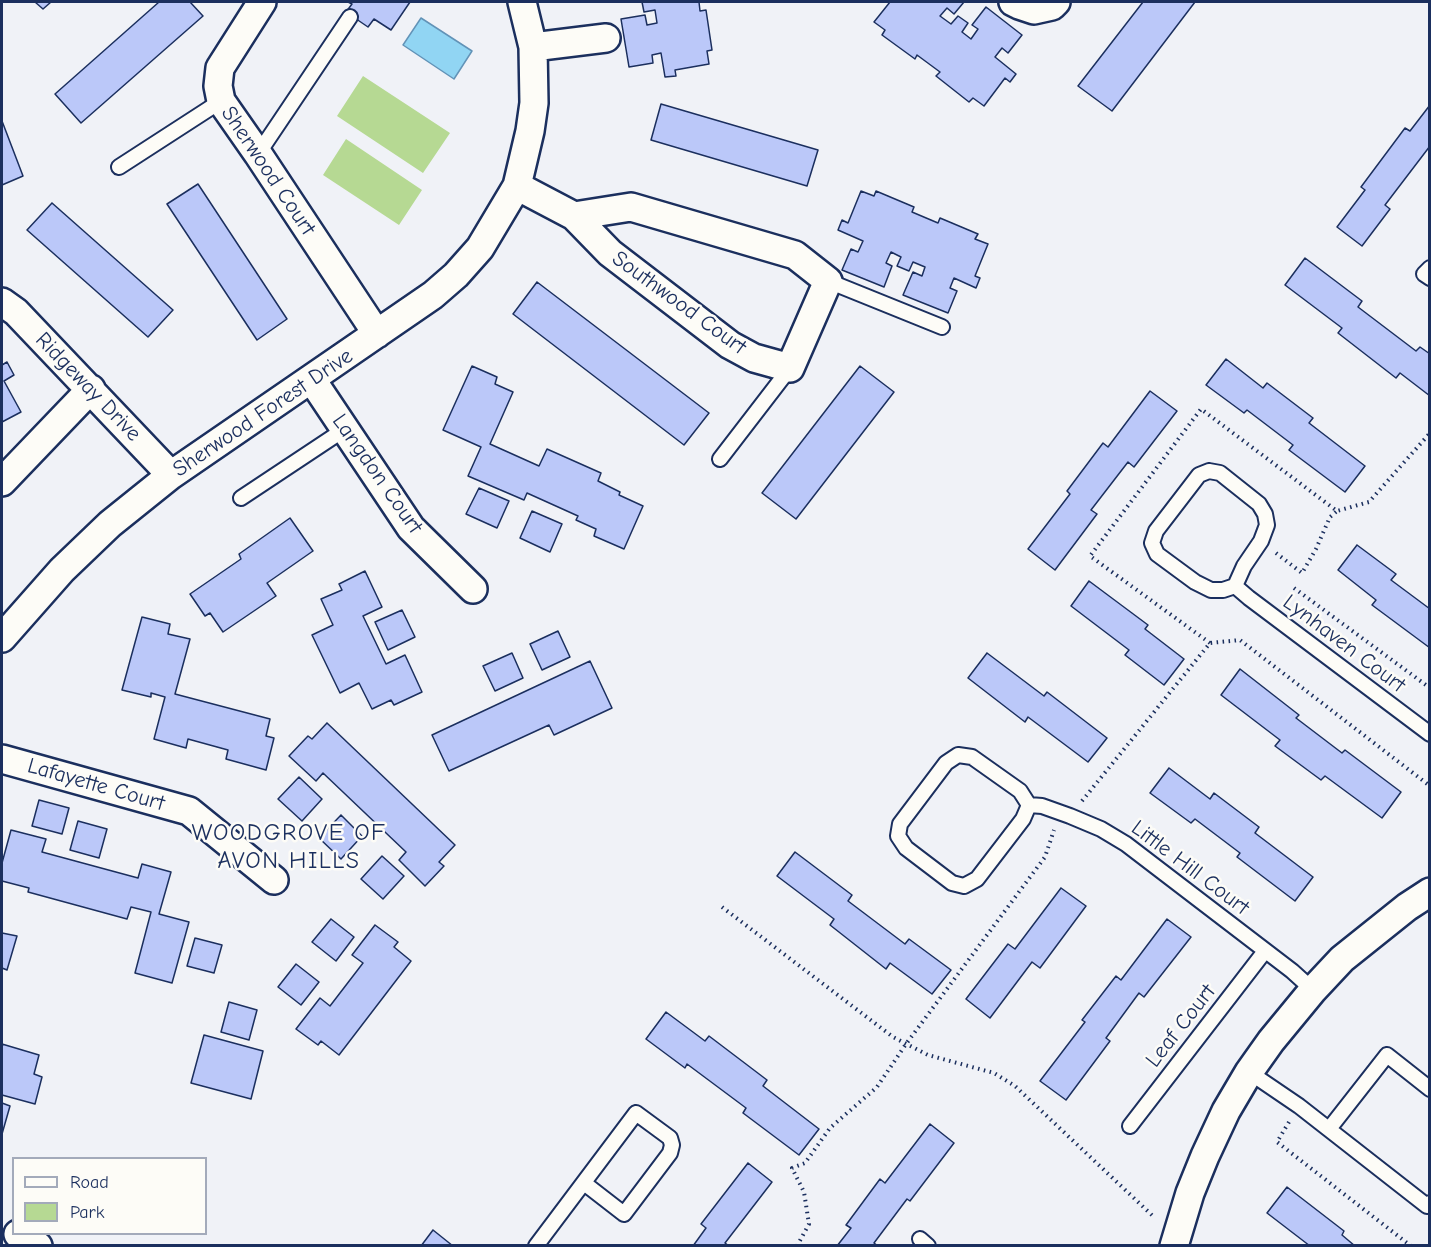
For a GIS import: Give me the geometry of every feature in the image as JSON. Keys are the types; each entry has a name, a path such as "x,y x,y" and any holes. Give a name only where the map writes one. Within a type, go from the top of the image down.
{"street":[{"name":"Sherwood Court","path":"262,2 220,68 218,86 221,101 377,334"},
{"name":"Sherwood Forest Drive","path":"2,638 62,570 111,524 171,475 434,294 456,275 480,248 517,186 525,159 534,103 533,46 522,2"},
{"path":"1013,2 1034,10 1052,6 1056,2"},
{"path":"533,46 606,38"},
{"name":"Southwood Court","path":"517,186 574,216 610,253 730,345 754,358 789,368"},
{"path":"574,216 631,207 795,255 828,281 789,368"},
{"name":"Ridgeway Drive","path":"2,302 16,312 92,389 171,475"},
{"name":"Langdon Court","path":"312,380 411,528 473,589"},
{"path":"2,482 92,389"},
{"name":"Lafayette Court","path":"2,759 189,811 274,880"},
{"path":"1168,1235 1226,1111 1271,1041 1342,959 1370,935 1430,892"},
{"path":"21,1235 38,1245"}],"lane":[{"path":"258,154 350,17"},
{"path":"119,167 221,101"},
{"path":"1430,268 1424,274 1430,278"},
{"path":"828,281 942,327"},
{"path":"720,459 789,368"},
{"path":"241,498 345,429"},
{"path":"1209,471 1220,472 1259,504 1265,514 1267,525 1261,542 1244,566 1235,586 1223,590 1211,590 1195,582 1157,554 1152,543 1156,531 1199,475 1209,471"},
{"name":"Lynhaven Court","path":"1235,586 1430,734"},
{"path":"958,756 972,757 1020,791 1029,805 1023,819 977,879 964,886 951,883 906,848 898,836 900,824 946,763 958,756"},
{"name":"Little Hill Court","path":"1029,805 1042,806 1065,814 1101,829 1126,844 1292,971 1313,990"},
{"name":"Leaf Court","path":"1130,1126 1265,951"},
{"path":"1329,1130 1387,1055 1430,1089"},
{"path":"1249,1072 1299,1106 1427,1206 1430,1203"},
{"path":"536,1245 636,1113 670,1138 672,1145 670,1153 624,1214 584,1183"}],"path":[{"path":"1261,542 1302,573 1330,517 1337,511"},
{"path":"1293,588 1430,688"},
{"path":"797,1245 809,1224 804,1192 792,1168 805,1163 830,1128 877,1087 906,1044 1045,856 1065,814 1210,643 1240,640 1430,786"},
{"path":"722,907 892,1037 928,1055 994,1073 1015,1086 1168,1235"},
{"path":"1299,1106 1277,1143 1411,1245"}],"green space":[{"path":"363,76 450,133 423,173 337,116"},
{"path":"346,139 422,190 399,225 323,175"}],"water":[{"path":"421,18 472,51 454,79 403,45"}],"building":[{"path":"35,2 51,2 43,9"},
{"path":"159,2 190,2 203,16 81,123 55,94"},
{"path":"348,2 410,2 391,30 374,19 368,27 346,12 352,4"},
{"path":"642,2 699,2 700,11 706,10 712,50 707,51 709,64 675,70 676,76 665,77 661,53 652,55 653,63 629,67 621,19 645,15 647,25 657,23 655,10 644,12"},
{"path":"890,2 964,2 954,14 947,8 940,16 951,24 958,16 968,23 962,32 971,39 978,29 972,25 986,7 1022,35 1008,53 1002,48 995,57 1016,74 1010,82 1005,78 984,106 973,98 969,102 936,76 940,72 917,55 915,59 882,35 885,30 874,22"},
{"path":"1143,2 1195,2 1112,111 1078,86"},
{"path":"661,104 818,150 807,186 651,140"},
{"path":"1430,105 1430,146 1385,205 1390,209 1362,246 1337,227 1365,190 1361,187 1405,128 1410,131"},
{"path":"2,121 23,176 2,185"},
{"path":"198,184 287,319 257,340 167,204"},
{"path":"861,191 874,196 876,191 914,207 912,212 938,223 940,218 978,234 975,239 988,244 975,276 980,278 976,288 954,278 950,288 957,291 948,313 903,295 913,272 922,276 925,267 913,262 909,271 897,266 901,257 891,252 886,263 892,266 884,287 842,270 851,249 858,252 863,241 838,230 842,220 848,223"},
{"path":"52,203 173,310 148,337 27,230"},
{"path":"1305,258 1362,301 1358,307 1416,351 1420,347 1430,354 1430,396 1400,373 1396,378 1338,333 1342,328 1285,285"},
{"path":"537,282 709,413 684,445 513,314"},
{"path":"1226,359 1263,388 1267,383 1313,418 1309,423 1365,466 1345,492 1289,450 1293,445 1247,410 1244,413 1206,385"},
{"path":"7,362 14,375 4,381 21,412 2,422 2,365"},
{"path":"472,366 497,377 495,384 513,392 490,444 539,466 547,449 601,473 598,481 620,492 619,495 643,506 624,549 594,536 596,529 576,520 578,516 527,493 524,500 468,476 481,447 443,430"},
{"path":"860,366 894,392 796,519 762,493"},
{"path":"1150,391 1177,411 1134,467 1128,462 1091,510 1097,514 1055,570 1028,549 1070,494 1067,491 1103,443 1108,447"},
{"path":"479,488 509,501 497,528 466,514"},
{"path":"532,511 562,524 550,552 520,538"},
{"path":"290,518 313,551 267,583 276,596 223,632 210,613 205,616 190,594 241,559 239,554"},
{"path":"1357,545 1396,574 1391,580 1430,609 1430,648 1372,605 1376,600 1338,570"},
{"path":"365,571 382,607 363,616 386,664 405,655 422,692 394,705 391,700 372,709 359,683 340,693 312,635 333,625 321,599 342,590 339,584"},
{"path":"1089,581 1148,625 1145,629 1184,659 1164,685 1125,655 1129,650 1071,606"},
{"path":"402,610 415,637 388,650 375,622"},
{"path":"142,617 170,624 168,634 190,639 175,694 270,719 266,736 274,738 266,770 226,759 228,750 188,739 186,748 154,739 165,697 151,693 151,697 122,690"},
{"path":"558,631 570,657 542,670 530,644"},
{"path":"512,653 523,678 495,691 483,666"},
{"path":"987,653 1044,696 1047,692 1107,738 1088,762 1028,717 1025,722 968,678"},
{"path":"590,661 612,708 554,735 549,725 449,771 432,735"},
{"path":"1240,669 1299,715 1296,718 1342,753 1345,750 1401,792 1382,818 1325,776 1321,780 1275,746 1280,740 1221,695"},
{"path":"327,723 455,845 439,862 444,866 425,886 399,860 406,852 323,773 316,781 289,756 308,736 312,739"},
{"path":"1169,768 1210,799 1214,793 1259,827 1255,833 1313,877 1295,901 1237,857 1240,853 1195,819 1191,823 1150,793"},
{"path":"299,777 322,799 302,821 278,799"},
{"path":"39,800 69,808 62,834 32,826"},
{"path":"341,815 362,836 341,859 319,838"},
{"path":"78,821 107,829 99,858 70,850"},
{"path":"11,830 46,839 42,852 138,878 142,864 171,872 159,914 189,922 172,983 135,973 151,912 131,907 127,919 28,892 29,888 2,881 2,863"},
{"path":"795,852 852,895 848,901 905,944 909,939 951,970 932,994 890,963 886,969 830,925 834,919 777,876"},
{"path":"382,856 404,876 383,899 361,879"},
{"path":"1061,888 1086,906 1040,968 1032,962 990,1018 966,999 1008,944 1015,949"},
{"path":"331,919 354,937 336,961 312,942"},
{"path":"1167,919 1191,937 1144,997 1139,993 1106,1038 1110,1041 1066,1100 1040,1081 1085,1022 1082,1020 1116,976 1121,980"},
{"path":"375,925 398,942 394,947 411,961 339,1055 321,1041 318,1045 296,1029 320,998 330,1006 363,963 352,955"},
{"path":"2,933 17,936 7,970 2,968"},
{"path":"195,938 222,945 214,973 187,966"},
{"path":"296,964 319,982 301,1005 278,987"},
{"path":"229,1002 257,1010 249,1040 221,1032"},
{"path":"666,1012 705,1041 709,1036 767,1080 763,1086 819,1129 799,1155 743,1113 746,1108 687,1064 685,1068 646,1039"},
{"path":"204,1035 263,1051 251,1099 191,1083"},
{"path":"2,1044 39,1055 34,1074 42,1077 35,1104 2,1095"},
{"path":"2,1103 10,1106 2,1134"},
{"path":"930,1124 954,1143 910,1201 907,1199 874,1243 878,1246 837,1246 851,1228 846,1225 880,1179 885,1183"},
{"path":"748,1163 772,1182 725,1243 729,1246 693,1246 706,1228 701,1224"},
{"path":"1287,1187 1344,1231 1342,1235 1355,1246 1310,1246 1267,1213"},
{"path":"433,1230 453,1246 421,1246"}],"district":[{"name":"WOODGROVE OF AVON HILLS","path":"289,847"}]}
